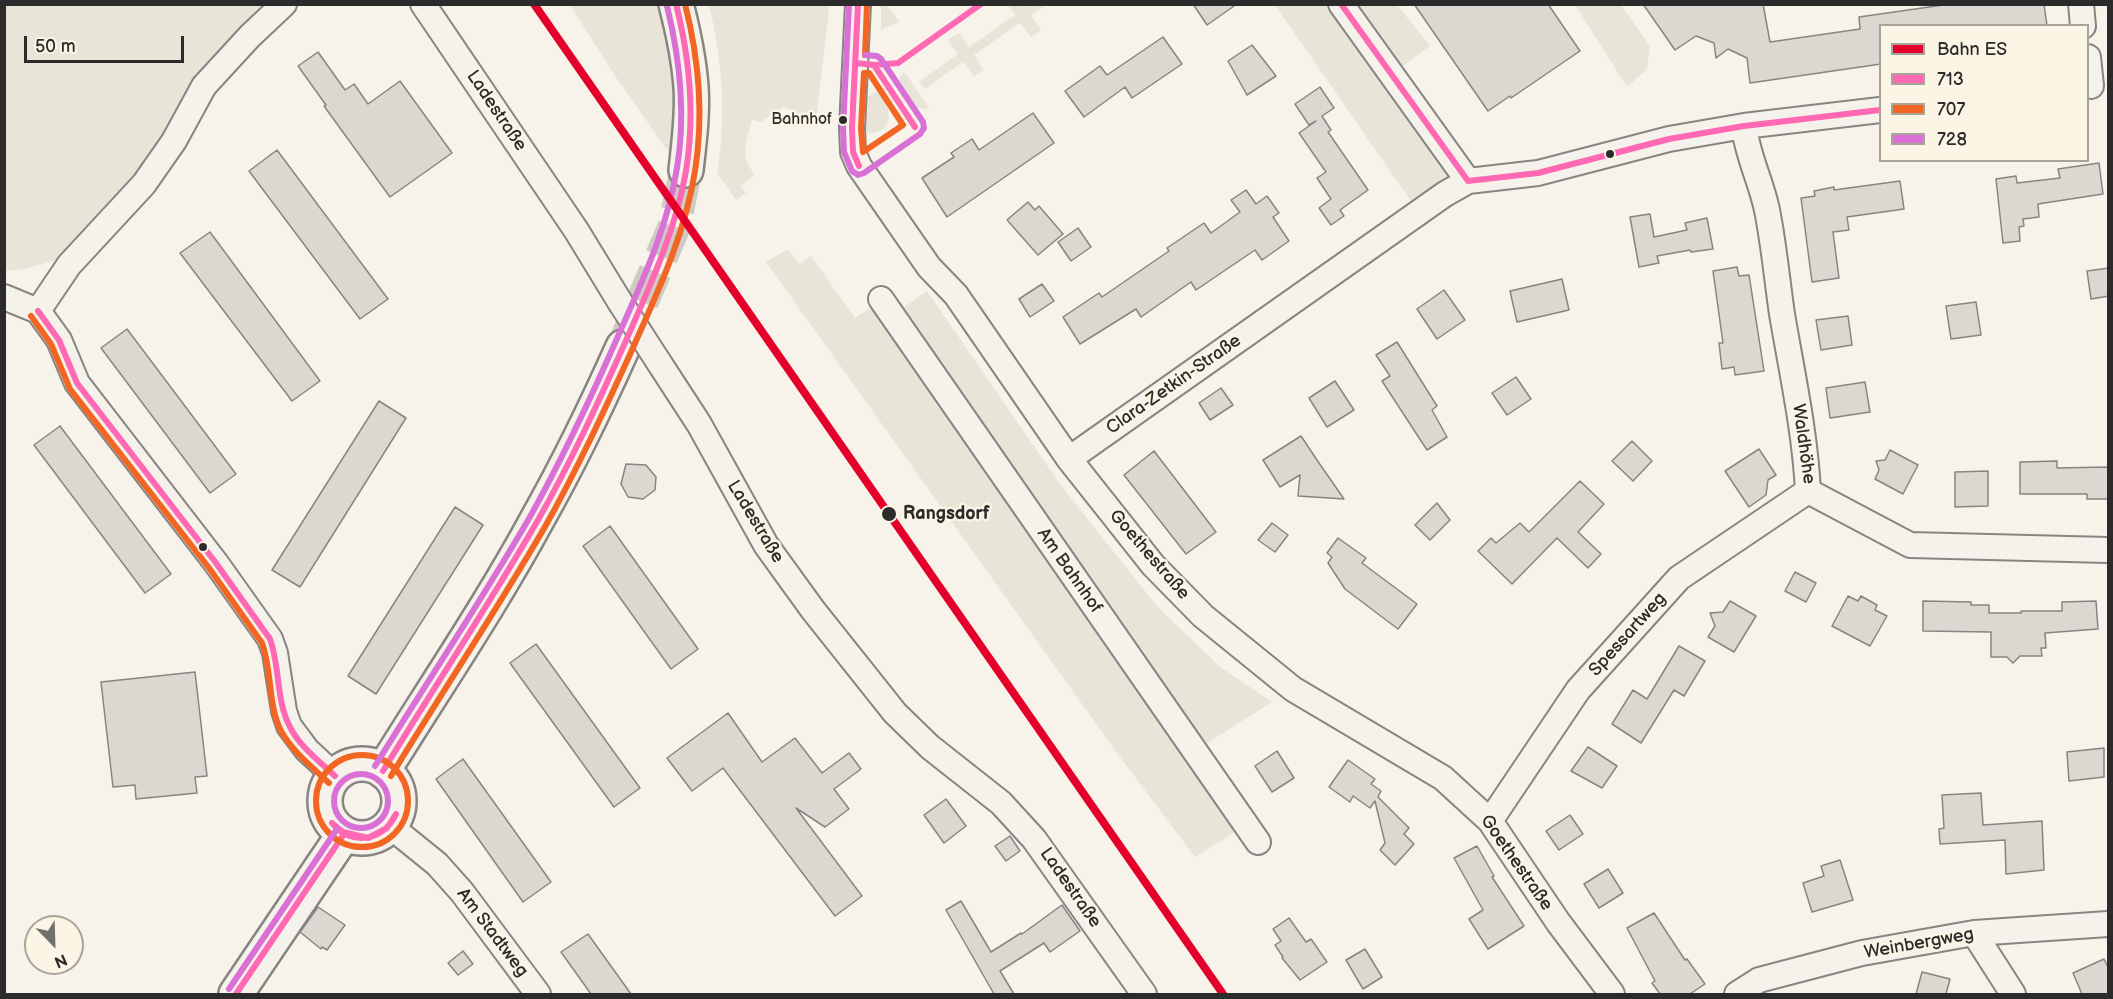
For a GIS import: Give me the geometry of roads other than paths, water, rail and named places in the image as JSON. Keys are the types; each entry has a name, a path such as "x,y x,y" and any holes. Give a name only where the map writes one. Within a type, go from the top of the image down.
{"street":[{"path":"38,311 69,265 144,184 174,141 204,86 250,36 284,4"},
{"name":"Ladestraße","path":"423,4 576,230 699,424 766,545 813,610 895,713 930,747 1001,803 1034,839 1144,994"},
{"path":"676,4 691,88 690,134 686,170"},
{"name":"Goethestraße","path":"858,4 852,128 854,152 859,166 929,267 956,294 1069,459 1153,565 1203,616 1293,689 1443,778 1490,821 1558,922 1612,994"},
{"path":"1341,4 1468,181"},
{"path":"2081,4 2083,24"},
{"path":"2089,60 2096,85"},
{"name":"Clara-Zetkin-Straße","path":"1069,459 1445,194 1468,181 1528,175 1669,139 1744,126 1879,110"},
{"name":"Waldhöhe","path":"1744,126 1746,143 1763,192 1772,237 1780,300 1806,453 1808,491 1910,545 2109,550"},
{"path":"4,297 38,311 59,340 77,383 264,629 275,653 284,711 289,726 307,750 335,776"},
{"name":"Am Bahnhof","path":"881,299 1258,843"},
{"path":"383,771 478,620 538,519 582,435 623,347"},
{"name":"Spessartweg","path":"1490,821 1578,690 1679,578 1808,491"},
{"path":"363,764 383,771 395,784 398,792 398,810 390,826 380,834 368,838 356,838 344,834 330,820 326,812 326,793 335,776 343,769 363,764"},
{"name":"Am Stadtweg","path":"390,826 437,864 462,892 538,994"},
{"path":"236,994 344,834"},
{"name":"Weinbergweg","path":"1737,994 1759,980 1862,953 1974,933 2109,924"},
{"path":"1974,933 2013,994"}],"tunnel":[{"path":"623,347 674,227 686,170"}],"rail line":[{"name":"ES","path":"534,4 1223,994"}],"place":[{"name":"Bahnhof","path":"843,120"},
{"name":"Rangsdorf","path":"889,514"}]}
